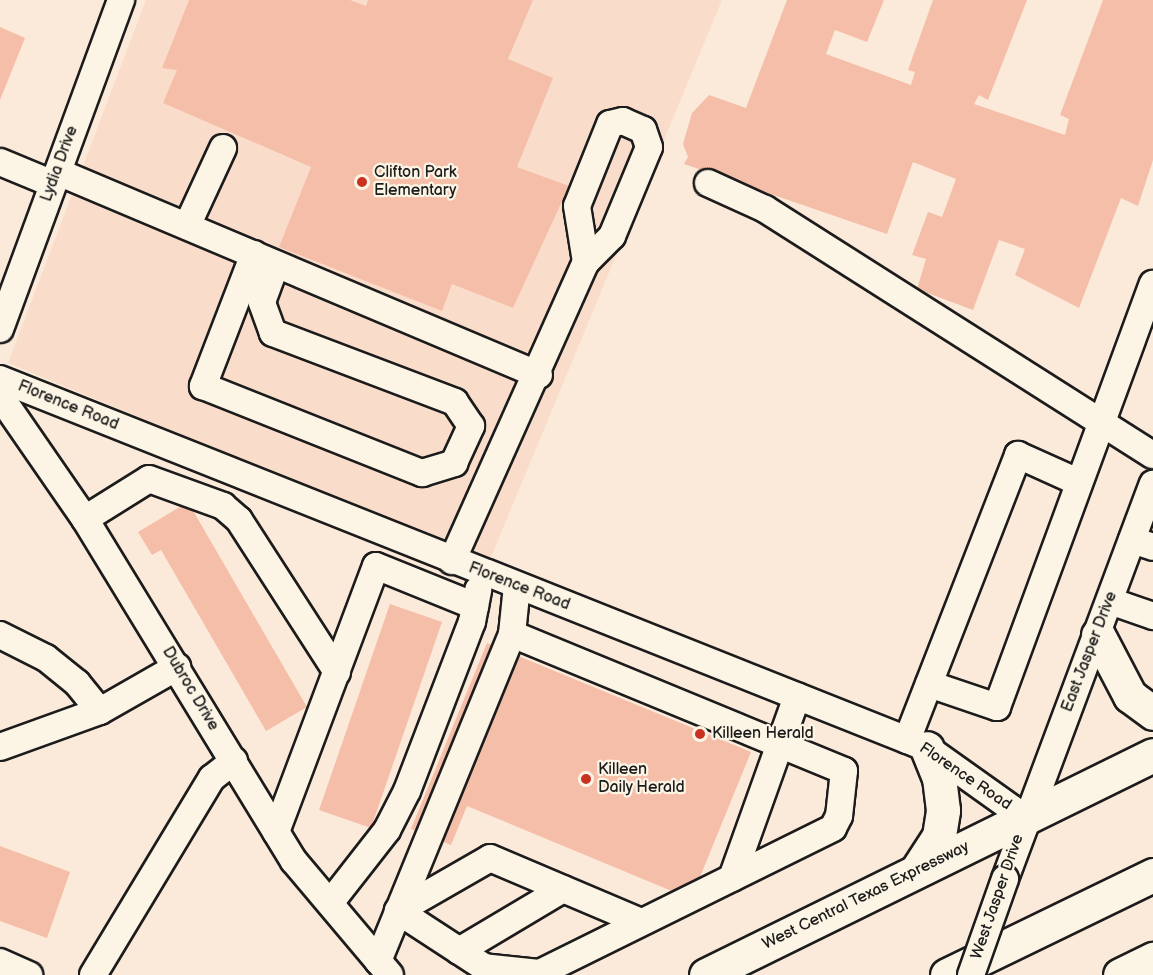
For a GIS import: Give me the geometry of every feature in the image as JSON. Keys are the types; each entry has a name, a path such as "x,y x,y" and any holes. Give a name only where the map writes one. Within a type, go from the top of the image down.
{"main road":[{"path":"1098,635 1130,696 1153,713"},
{"path":"917,744 939,778 943,810 939,836 917,870"},
{"name":"West Central Texas Expressway","path":"706,975 1153,755"},
{"path":"947,975 1153,875"},
{"path":"1120,975 1153,959"}],"street":[{"name":"Lydia Drive","path":"0,329 121,0"},
{"path":"452,561 538,375 586,262 612,236 649,147 644,130 623,121 609,123 577,206 586,262"},
{"path":"187,226 223,147"},
{"path":"0,162 56,178 187,226 538,375"},
{"path":"708,183 765,209 1153,455"},
{"path":"265,259 262,302 273,333 455,402 471,426 454,463 422,473 203,386 265,259"},
{"path":"929,684 997,706 1078,482 1148,316 1153,284"},
{"name":"Florence Road","path":"0,379 452,561 917,744 1025,818"},
{"name":"Dubroc Drive","path":"0,396 85,519 276,832 330,903 384,968"},
{"path":"917,744 929,684 1018,455 1078,482"},
{"path":"85,519 150,479 223,507 239,520 337,672"},
{"name":"East Jasper Drive","path":"1025,818 1110,601 1143,543 1153,484"},
{"path":"276,832 376,566 475,606"},
{"path":"330,903 387,830 407,791 475,606 481,572"},
{"path":"384,968 398,911 512,634 517,586"},
{"path":"1110,601 1153,616"},
{"path":"398,911 484,967 539,973 833,828 839,816 844,771 512,634"},
{"path":"0,635 46,658 76,683 100,711"},
{"path":"0,747 100,711 177,667"},
{"path":"732,878 797,696"},
{"path":"93,975 212,778 234,762"},
{"name":"West Jasper Drive","path":"971,975 1025,818"},
{"path":"398,911 490,858 641,922"},
{"path":"459,951 563,889"},
{"path":"0,963 29,975"}],"shaded area":[{"name":"Clifton Park Elementary","path":"146,0 722,0 489,562 8,363"}],"building":[{"path":"189,0 350,0 366,6 368,0 533,0 508,59 553,78 517,167 569,186 513,308 452,284 442,311 279,247 311,167 163,103 177,70 162,68"},
{"path":"787,0 884,0 867,42 835,30 826,54 911,85 915,72 908,70 933,0 1027,0 988,100 979,95 974,104 1065,135 1069,119 1060,115 1103,0 1153,0 1153,160 1138,206 1121,198 1079,308 1015,275 1025,249 999,240 973,310 917,289 926,259 912,255 928,212 942,217 956,179 913,162 887,234 684,164 688,157 683,144 692,113 709,95 746,108"},
{"path":"0,27 25,38 0,100"},
{"path":"188,502 307,707 266,731 161,550 152,555 138,532"},
{"path":"390,604 442,622 371,828 319,810"},
{"name":"Killeen Daily Herald","path":"487,643 751,752 691,899 467,806 451,845 411,829"},
{"path":"0,846 70,872 47,938 0,921"}],"place":[{"name":"Clifton Park Elementary","path":"362,182"},
{"name":"Killeen Herald","path":"700,734"},
{"name":"Killeen Daily Herald","path":"586,779"}]}
